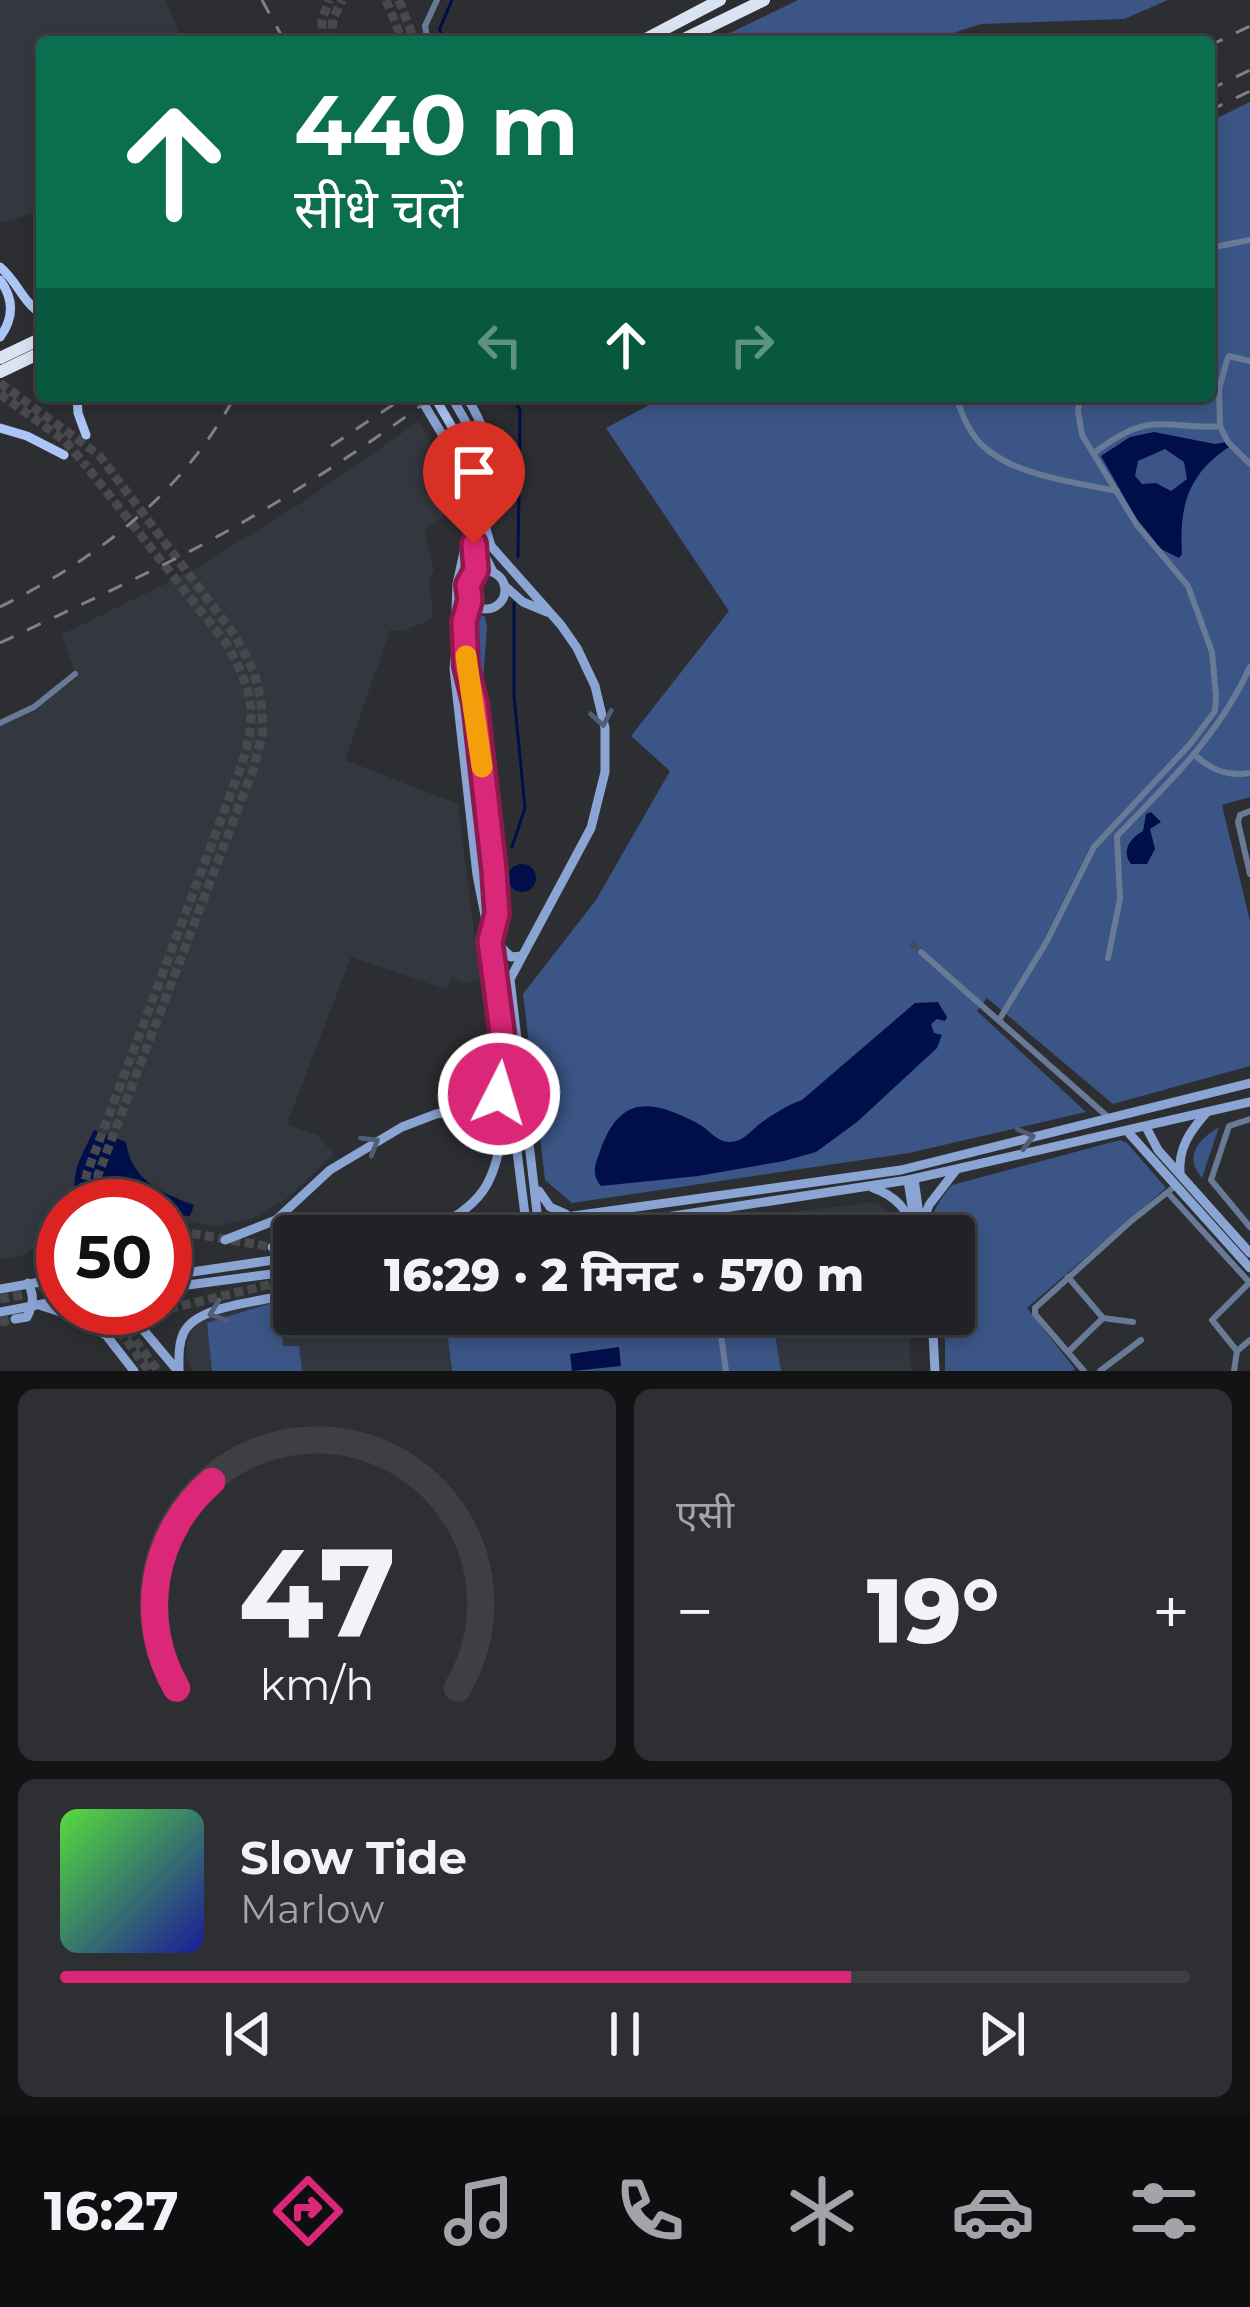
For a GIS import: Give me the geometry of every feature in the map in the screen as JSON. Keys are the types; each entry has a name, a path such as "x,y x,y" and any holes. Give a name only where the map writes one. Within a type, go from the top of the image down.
{"highway":[{"path":"651,36 720,0"},
{"path":"690,36 764,0"},
{"path":"0,358 36,341"},
{"path":"0,373 36,355"}],"main road":[{"path":"0,267 36,310"},
{"path":"0,280 9,294 11,311 0,337"},
{"path":"77,402 86,435"},
{"path":"423,402 465,465"},
{"path":"437,402 459,439 471,498 476,559 464,622 466,666"},
{"path":"454,402 476,444 486,482"},
{"path":"470,402 488,440 485,556 493,572 523,602 552,614"},
{"path":"0,428 64,455"},
{"path":"486,529 472,534 466,543 457,584 454,669 479,894 491,942 525,1215"},
{"path":"486,529 495,552 577,648 595,686 605,728 605,772 596,814 509,980 537,1215"},
{"path":"475,575 493,572"},
{"path":"470,600 478,608 494,608 503,600 504,584"},
{"path":"458,631 475,703 488,814 497,914 491,942"},
{"path":"472,838 488,814"},
{"path":"491,942 511,957 522,956"},
{"path":"496,982 502,974 509,980"},
{"path":"534,1180 550,1207 573,1215 901,1170 1250,1083"},
{"path":"225,1240 276,1220 330,1170 401,1126 436,1114 487,1106 509,1085"},
{"path":"458,1215 492,1179 511,1097"},
{"path":"671,1215 911,1179 1250,1102"},
{"path":"1140,1110 1177,1183 1248,1247"},
{"path":"1177,1183 1185,1141 1207,1112"},
{"path":"1124,1114 1127,1131 1250,1268"},
{"path":"925,1215 957,1169"},
{"path":"911,1179 916,1215"},
{"path":"863,1186 893,1197 909,1215"},
{"path":"192,1271 273,1258"},
{"path":"192,1285 273,1278"},
{"path":"0,1288 36,1282"},
{"path":"28,1283 36,1303"},
{"path":"178,1371 182,1334 190,1323 205,1314 273,1297"},
{"path":"0,1312 36,1306"},
{"path":"15,1319 26,1318 36,1307"},
{"path":"106,1335 134,1371"},
{"path":"150,1335 178,1371"},
{"path":"930,1335 932,1371"}],"street":[{"path":"427,36 425,26 437,0"},
{"path":"1215,247 1250,240"},
{"path":"1250,362 1229,356 1220,388 1220,426 1228,442 1250,464"},
{"path":"959,402 976,438 995,456 1038,473 1117,491"},
{"path":"999,1020 1047,941 1094,847 1215,711 1212,652 1188,586 1137,525 1082,435 1079,402"},
{"path":"1094,454 1148,425 1220,426"},
{"path":"1108,958 1120,899 1117,836 1218,726 1250,667"},
{"path":"0,723 34,707 75,674"},
{"path":"1195,755 1222,773 1250,773"},
{"path":"1250,812 1240,815 1238,822 1250,874"},
{"path":"921,952 1108,1117"},
{"path":"1250,1119 1229,1126 1210,1180 1250,1227"},
{"path":"1084,1371 1034,1310 1177,1183 1250,1283 1212,1320 1237,1351 1236,1370"},
{"path":"702,1210 703,1215"},
{"path":"1068,1277 1103,1318 1133,1322"},
{"path":"1068,1352 1103,1318"},
{"path":"721,1335 726,1371"},
{"path":"1100,1371 1141,1340"},
{"path":"1237,1351 1250,1340"},
{"path":"932,1371 946,1371"}],"shaded area":[{"path":"0,0 166,0 181,36 36,36 36,213 0,223"},
{"path":"798,0 1168,0 1124,19 981,24 944,36 723,36"},
{"path":"1250,102 1250,797 1222,805 1250,921 1250,1066 1113,1104 987,998 977,1011 1086,1112 909,1153 572,1203 545,1180 523,994 596,900 670,771 631,736 729,611 606,428 655,402 1215,402 1215,119"},
{"path":"419,421 449,475 455,509 424,530 434,570 429,577 433,619 402,631 390,630 345,760 458,804 480,980 463,983 452,977 447,990 351,957 287,1124 317,1135 334,1154 286,1199 254,1218 216,1226 192,1223 192,1179 36,1179 36,1246 25,1255 0,1259 0,727 32,712 77,678 61,635 193,570 303,502"},
{"path":"1154,432 1226,442 1229,447 1204,468 1189,493 1179,558 1161,549 1136,518 1101,456 1130,437","holes":["1165,449 1184,462 1187,479 1171,491 1156,483 1142,484 1135,476 1138,461"]},
{"path":"472,609 485,617 487,626 482,696 470,641"},
{"path":"1151,812 1161,822 1150,829 1155,849 1147,864 1131,864 1128,845 1143,831 1146,814"},
{"path":"522,864 532,868 536,878 532,888 522,892 512,888 508,878 512,868"},
{"path":"938,1002 947,1017 931,1024 934,1033 942,1035 937,1048 857,1122 816,1152 698,1176 601,1186 598,1182 595,1169 600,1151 627,1111 665,1109 720,1139 739,1140 802,1100 915,1003"},
{"path":"1219,1127 1202,1178 1194,1162 1196,1149"},
{"path":"94,1130 126,1142 134,1166 146,1179 75,1179"},
{"path":"1120,1140 1166,1188 1027,1308 1075,1369 1072,1371 945,1371 945,1335 975,1335 975,1215 933,1215 952,1185"},
{"path":"876,1202 893,1215 766,1215"},
{"path":"273,1301 273,1335 448,1335 452,1371 192,1371 186,1346 202,1320"},
{"path":"273,1303 273,1335 282,1335 283,1346 299,1346 302,1371 212,1371 207,1323"},
{"path":"448,1335 775,1335 781,1371 452,1371"},
{"path":"775,1335 909,1335 911,1371 781,1371"},
{"path":"619,1347 621,1366 572,1371 570,1354"}],"waterway":[{"path":"441,36 452,0"},
{"path":"516,402 520,410 518,557"},
{"path":"512,847 525,808 514,696 514,603"}],"tunnel":[{"path":"322,36 329,0"},
{"path":"332,36 342,0"},
{"path":"386,0 401,36"},
{"path":"399,0 413,36"},
{"path":"0,383 99,455"},
{"path":"0,394 65,441 87,467"},
{"path":"98,1179 254,767 263,731 254,672 236,637 99,455"},
{"path":"86,1179 242,764 251,715 247,689 226,643 87,467"},
{"path":"911,943 921,952"},
{"path":"192,1234 272,1247"},
{"path":"192,1303 273,1284"},
{"path":"0,1299 36,1292"},
{"path":"0,1322 15,1319"},
{"path":"123,1335 149,1371"},
{"path":"131,1335 158,1371"}],"railway":[{"path":"262,0 282,36"},
{"path":"1215,43 1250,26"},
{"path":"1215,87 1250,70"},
{"path":"1215,108 1250,91"},
{"path":"0,607 71,567 134,520 190,463 231,402"},
{"path":"331,446 397,402"},
{"path":"0,643 231,529 426,402"}],"slow traffic":[{"path":"466,656 482,767"}],"route":[{"path":"474,544 476,570 468,585 470,600 464,622 466,666 475,703 494,870 497,914 490,941 509,1085 499,1094"}]}
